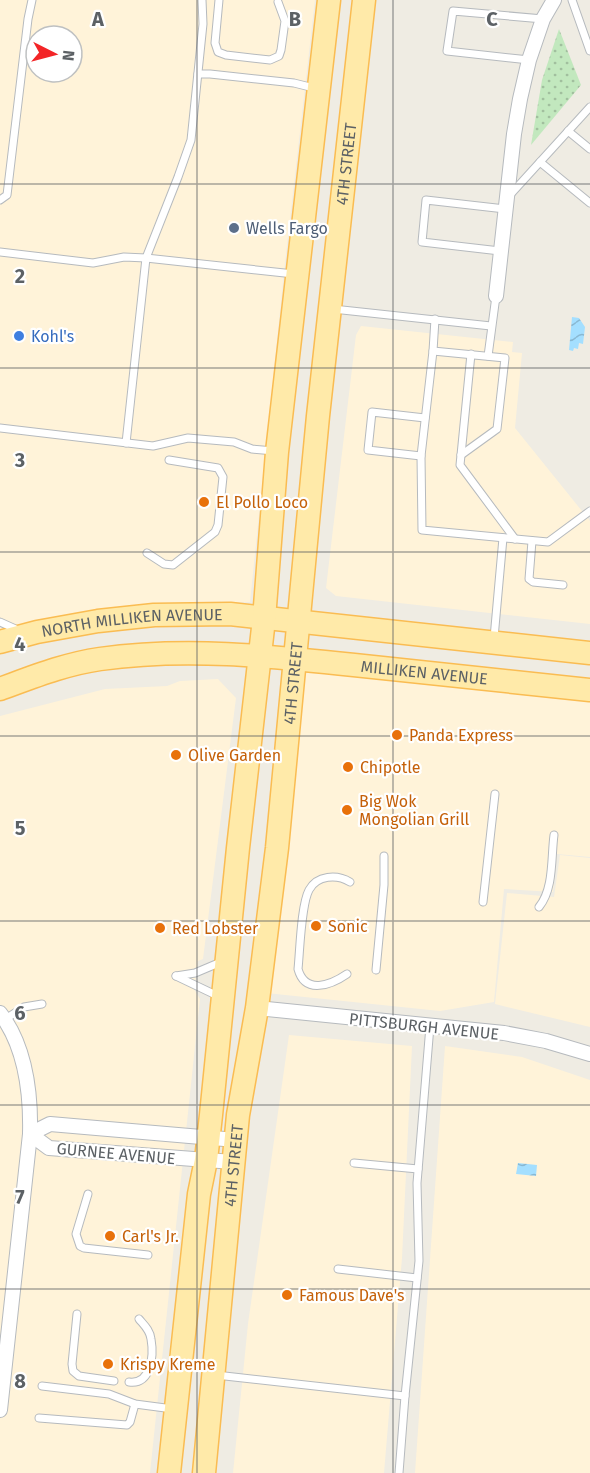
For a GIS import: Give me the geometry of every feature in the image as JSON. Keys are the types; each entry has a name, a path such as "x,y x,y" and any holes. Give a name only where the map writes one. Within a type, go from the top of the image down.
{"main road":[{"name":"4TH STREET","path":"169,1473 199,1194 206,1160 264,619 277,452 329,0"},
{"name":"4TH STREET","path":"204,1473 233,1162 278,841 329,309 364,0"},
{"name":"NORTH MILLIKEN AVENUE","path":"0,642 27,634 98,621 154,615 230,614 264,619"},
{"path":"264,619 590,653"},
{"name":"NORTH MILLIKEN AVENUE","path":"0,689 42,672 99,659 196,652 259,655"},
{"name":"MILLIKEN AVENUE","path":"259,655 590,690"}],"street":[{"path":"496,296 514,134 529,60 543,19 554,0"},
{"name":"PITTSBURGH AVENUE","path":"256,1008 504,1033 546,1041 590,1054"},
{"path":"0,1410 6,1308 30,1134 31,1107 26,1075 18,1049 2,1016"},
{"name":"GURNEE AVENUE","path":"233,1162 49,1148 30,1134 50,1124 236,1140"}],"lane":[{"path":"0,201 7,195 32,0"},
{"path":"126,443 146,258 189,146 203,24 202,0"},
{"path":"219,0 215,43 218,51 226,55 270,60 279,56 281,50 285,21 278,2"},
{"path":"572,0 590,51"},
{"path":"529,60 447,51 453,10 543,19"},
{"path":"198,74 294,83 318,88"},
{"path":"500,251 422,242 426,200 506,203 590,107"},
{"path":"568,131 590,149"},
{"path":"540,162 590,202"},
{"path":"0,252 93,263 124,257 146,258 297,275"},
{"path":"488,356 496,296"},
{"path":"329,309 491,326"},
{"path":"435,320 421,456 422,530 548,542 590,511"},
{"path":"433,351 505,358 497,429 461,456"},
{"path":"471,354 460,465 515,539"},
{"path":"421,456 368,450 372,412 425,418"},
{"path":"0,428 153,446 188,438 234,442 277,452"},
{"path":"147,553 164,564 172,565 215,532 218,525 223,477 218,468 169,460"},
{"path":"494,644 503,538"},
{"path":"532,541 529,579 533,582 563,585"},
{"path":"0,622 27,634"},
{"path":"483,902 495,794"},
{"path":"539,907 548,891 554,835"},
{"path":"376,970 384,885 384,856"},
{"path":"347,974 333,983 321,986 308,983 300,977 298,969 305,901 309,889 327,877 350,882"},
{"path":"222,999 176,976 195,973 226,960"},
{"path":"2,1016 24,1007 42,1004"},
{"path":"399,1473 420,1238 417,1183 430,1026"},
{"path":"354,1162 418,1169"},
{"path":"88,1194 76,1234 80,1246 148,1255"},
{"path":"338,1269 417,1278"},
{"path":"77,1314 73,1371 79,1376 136,1383 142,1381 149,1369 151,1340 147,1328 139,1319"},
{"path":"214,1374 405,1396"},
{"path":"42,1386 109,1394 135,1404 175,1409"},
{"path":"39,1418 127,1425 135,1404"}],"shaded area":[{"path":"0,0 315,0 250,602 137,607 37,621 0,631"},
{"path":"361,326 513,342 512,352 522,353 515,428 590,521 590,624 336,596 326,588 356,335"},
{"path":"305,669 590,696 590,857 557,854 553,892 504,889 494,1002 440,1011 266,993"},
{"path":"218,679 236,698 203,959 198,961 194,989 200,999 150,1473 0,1473 0,716 105,689 167,686 180,681"},
{"path":"560,855 590,858 590,1027 495,1004 507,893 554,897"},
{"path":"289,1035 412,1046 402,1258 384,1473 233,1473 248,1324"},
{"path":"445,1046 522,1057 590,1080 590,1473 415,1473"}],"green space":[{"path":"559,29 581,85 531,145 542,80"}],"water":[{"path":"572,317 579,318 585,327 583,344 579,343 578,349 574,348 573,351 569,350"},
{"path":"518,1163 537,1165 536,1176 516,1174"}],"place":[{"name":"Wells Fargo","path":"234,228"},
{"name":"Kohl's","path":"19,336"},
{"name":"El Pollo Loco","path":"204,502"},
{"name":"Panda Express","path":"397,735"},
{"name":"Olive Garden","path":"176,755"},
{"name":"Chipotle","path":"348,767"},
{"name":"Big Wok Mongolian Grill","path":"347,810"},
{"name":"Sonic","path":"316,926"},
{"name":"Red Lobster","path":"160,928"},
{"name":"Carl's Jr.","path":"110,1236"},
{"name":"Famous Dave's","path":"287,1295"},
{"name":"Krispy Kreme","path":"108,1364"}]}
